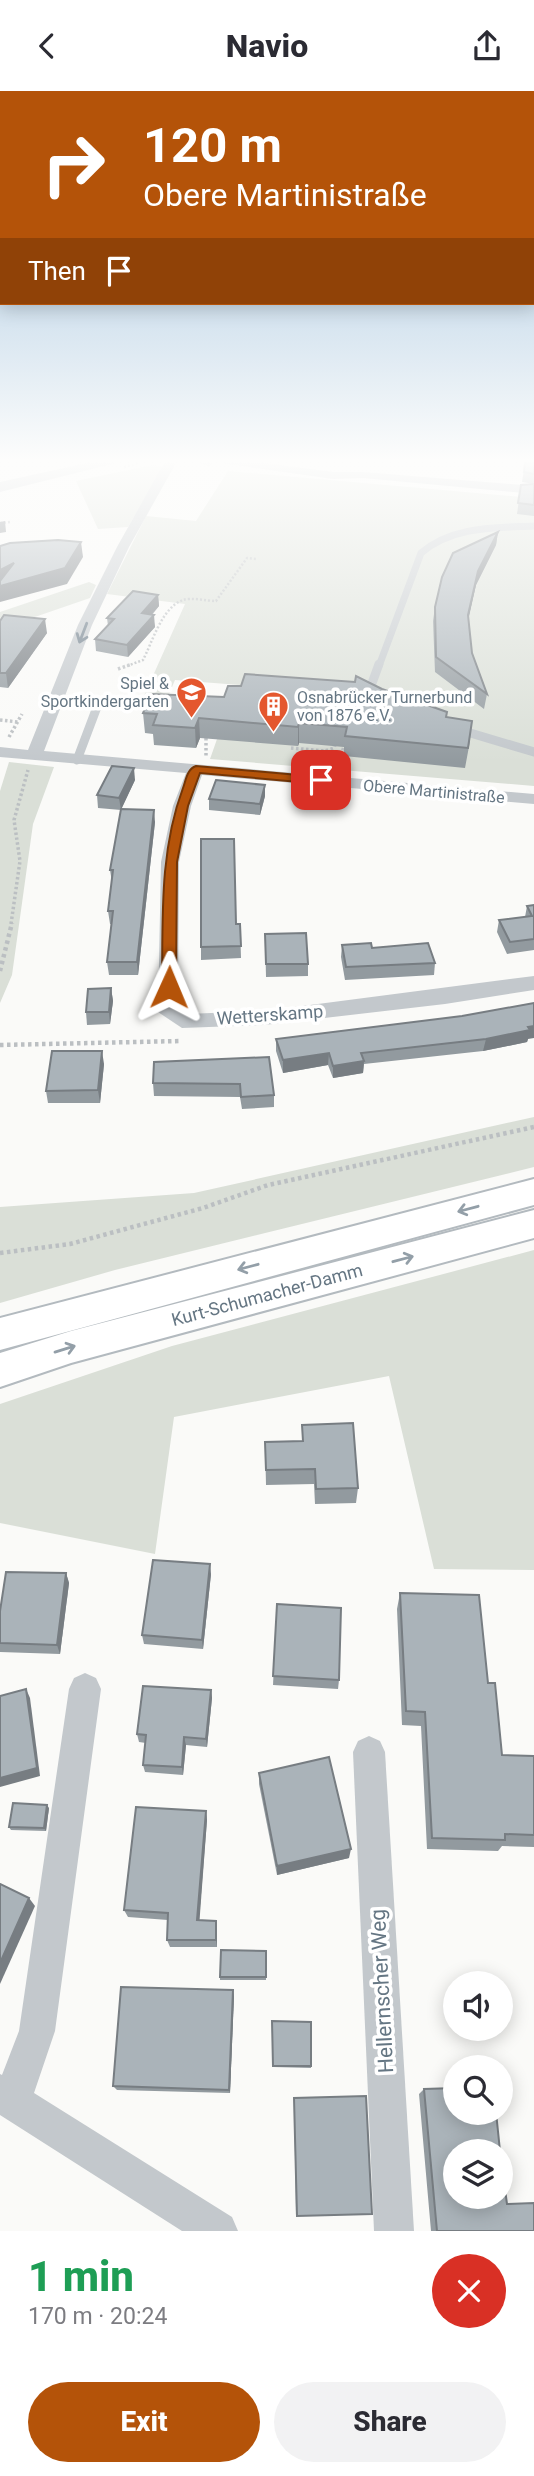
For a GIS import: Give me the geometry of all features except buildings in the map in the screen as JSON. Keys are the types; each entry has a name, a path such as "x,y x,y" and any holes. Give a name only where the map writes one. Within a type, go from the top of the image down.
{"main road":[{"name":"Kurt-Schumacher-Damm","path":"0,1334 534,1192"},
{"name":"Kurt-Schumacher-Damm","path":"0,1370 71,1347 534,1224"}],"street":[{"path":"34,755 85,625 115,563"},
{"name":"Obere Martinistraße","path":"3,747 34,755 200,765 534,799"},
{"path":"182,1031 168,1012 170,862 182,806 200,765"},
{"name":"Wetterskamp","path":"182,1031 264,1018 445,997 534,982"},
{"path":"85,1689 37,2031 6,2097 218,2231"},
{"name":"Hellernscher Weg","path":"369,1752 394,2231"}],"lane":[{"path":"383,702 372,694 371,686 417,563"},
{"path":"77,759 97,707"},
{"path":"452,727 496,743 534,752"}],"path":[{"path":"183,600 216,601 243,563"},
{"path":"118,669 144,660 165,615 187,594"},
{"path":"3,747 22,714"},
{"path":"0,720 18,722"},
{"path":"288,756 291,747 325,751 334,748 338,734"},
{"path":"323,759 341,757 346,737"},
{"path":"200,765 208,750 206,738"},
{"path":"0,971 15,908 20,861 14,820 34,755"},
{"path":"0,1045 182,1031"},
{"path":"0,1253 70,1244 203,1208 268,1185 534,1127"}],"shaded area":[{"path":"123,563 534,563 534,786 210,759 229,705 306,690 175,680 162,711 139,707 185,604 107,594"},
{"path":"89,582 96,585 90,598 0,629 0,612"},
{"path":"9,762 54,767 33,824 12,975 0,1003 0,791"},
{"path":"534,1117 534,1167 115,1270 0,1303 0,1207 194,1193"},
{"path":"534,1250 534,1570 434,1569 389,1376 174,1417 155,1554 0,1523 0,1404 172,1346"}],"place":[{"name":"Spiel & Sportkindergarten","path":"192,719"},
{"name":"Osnabrücker Turnerbund von 1876 e.V.","path":"274,733"}],"route":[{"path":"169,987 170,862 182,806 196,769 321,780"}]}
